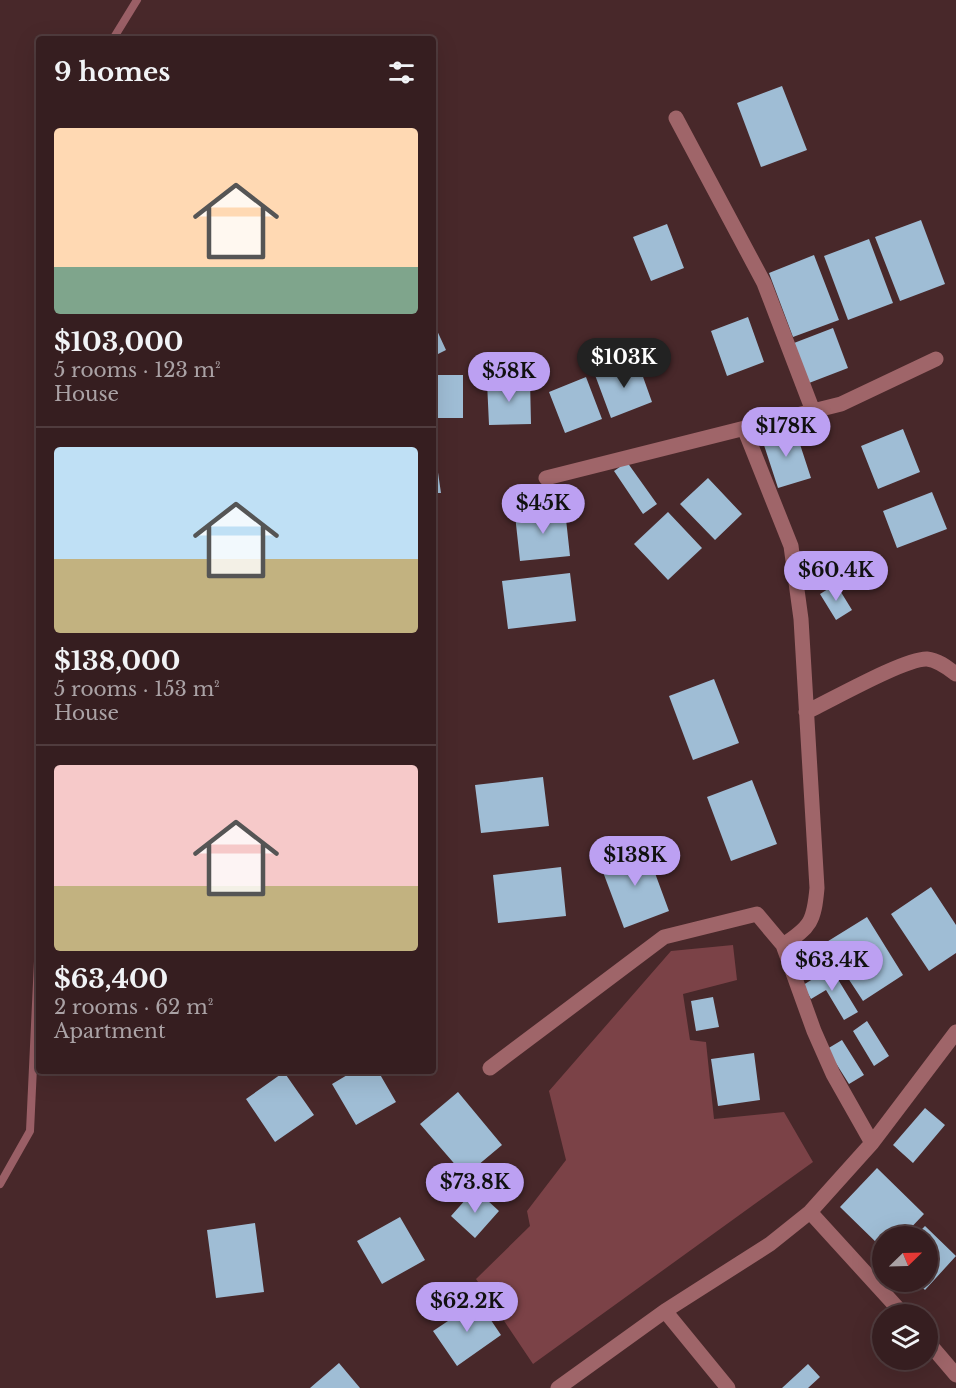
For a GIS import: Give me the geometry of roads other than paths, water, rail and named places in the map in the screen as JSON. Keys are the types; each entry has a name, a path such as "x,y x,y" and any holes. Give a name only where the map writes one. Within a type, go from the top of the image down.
{"street":[{"path":"676,118 765,283 813,411"},
{"path":"546,478 841,404 936,359"},
{"path":"744,428 791,546 801,619 817,888 815,913 807,929 783,945"},
{"path":"806,712 908,663 927,659 945,666 956,674"},
{"path":"490,1068 664,938 757,914 783,945 818,1042 872,1143"},
{"path":"558,1388 664,1311 770,1244 810,1212 872,1143 956,1032"},
{"path":"810,1212 894,1304"},
{"path":"664,1311 728,1388"},
{"path":"938,1354 956,1375"}],"waterway":[{"path":"115,36 137,0"},
{"path":"0,1184 30,1131 36,1004"}]}
